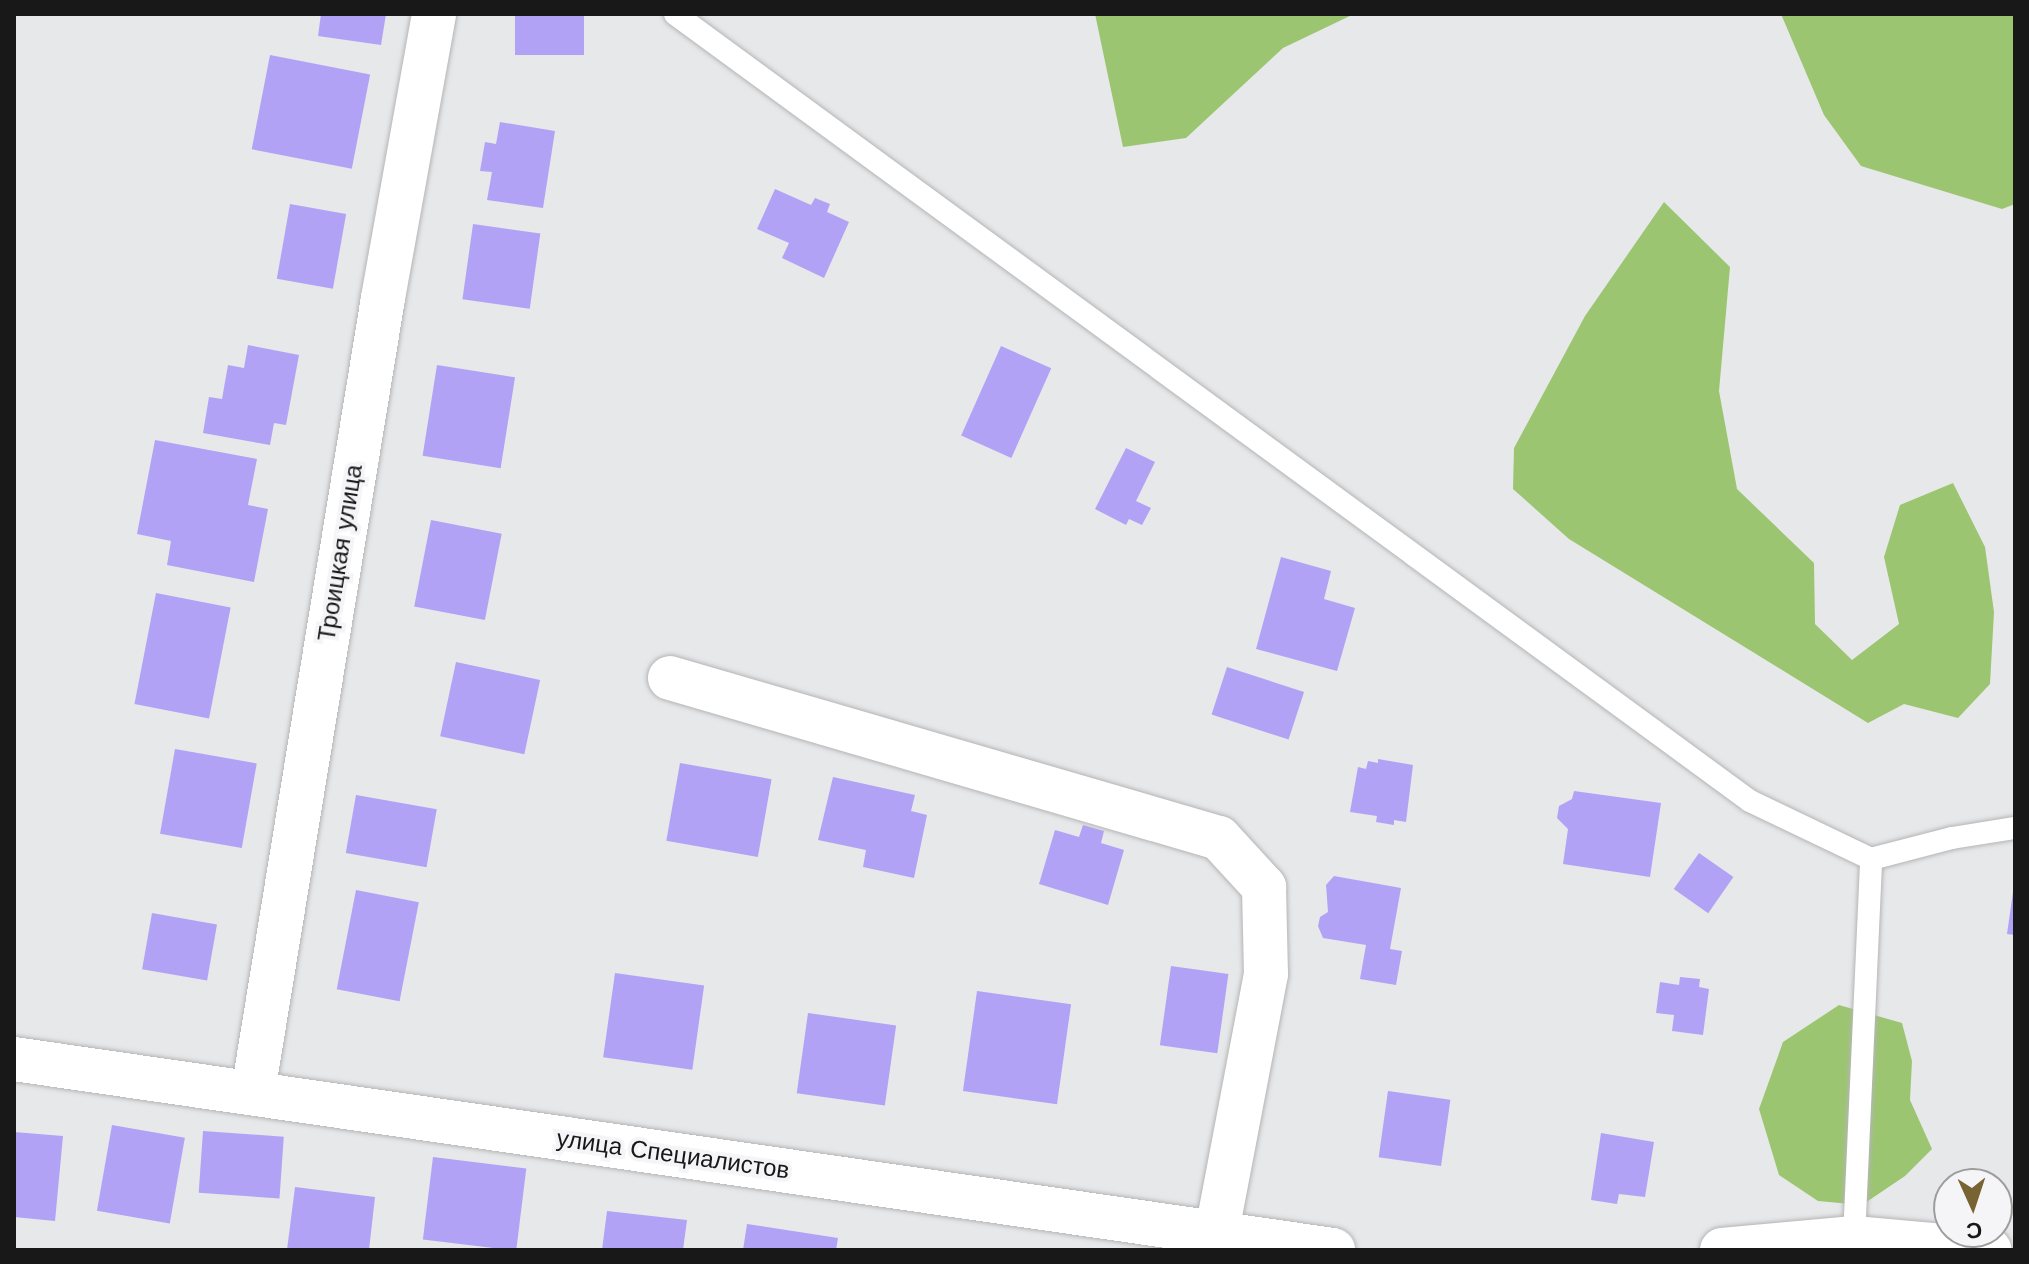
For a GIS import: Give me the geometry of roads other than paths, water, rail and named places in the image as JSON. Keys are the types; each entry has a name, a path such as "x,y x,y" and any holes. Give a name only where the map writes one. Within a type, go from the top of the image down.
{"street":[{"name":"Троицкая улица","path":"253,1092 383,298 434,14"},
{"path":"670,678 1219,838 1264,887 1266,974 1216,1235"},
{"name":"улица Специалистов","path":"14,1059 1333,1250"},
{"path":"1722,1250 1854,1238 1989,1250"}],"lane":[{"path":"675,14 1750,801 1871,859 1952,838 2015,828"},
{"path":"1854,1238 1871,859"}]}
